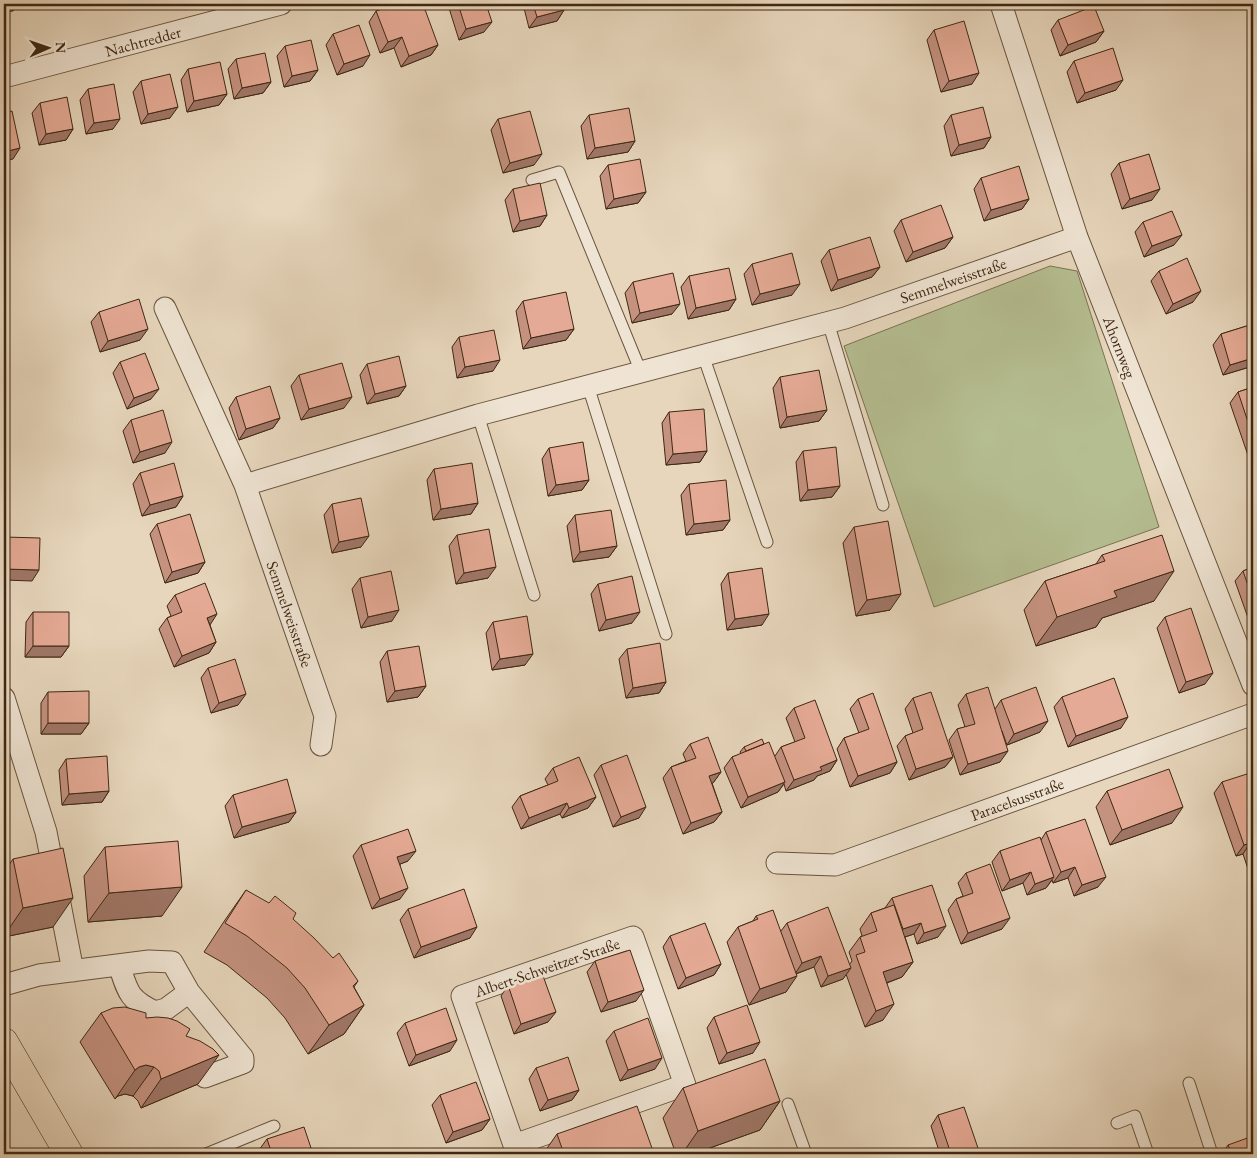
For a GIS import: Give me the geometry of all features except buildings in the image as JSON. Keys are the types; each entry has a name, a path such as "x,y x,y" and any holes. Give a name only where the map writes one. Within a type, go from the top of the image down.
{"main road":[{"path":"4,1042 69,1154"}],"street":[{"name":"Nachtredder","path":"4,77 281,4"},
{"name":"Ahornweg","path":"1000,4 1077,237 1253,685"},
{"name":"Semmelweisstraße","path":"245,485 478,415 828,322 1077,237"},
{"name":"Semmelweisstraße","path":"165,308 245,485 325,716 321,745"},
{"path":"4,698 46,832 73,971"},
{"name":"Paracelsusstraße","path":"777,863 835,865 1253,714"},
{"name":"Albert-Schweitzer-Straße","path":"633,937 685,1085 631,1113 514,1145 462,996 633,937"},
{"path":"4,984 39,975 149,961 172,962 188,992 243,1058 243,1063 205,1078"},
{"path":"119,965 128,993 138,1004 155,1012 166,1009 188,992"}],"lane":[{"path":"532,180 559,172 640,372"},
{"path":"828,322 883,506"},
{"path":"703,355 767,542"},
{"path":"588,386 666,634"},
{"path":"478,415 534,595"},
{"path":"1189,1083 1212,1154"},
{"path":"788,1104 806,1154"},
{"path":"1117,1123 1135,1116 1148,1154"},
{"path":"206,1154 274,1126"}],"green space":[{"path":"1050,266 1077,271 1159,527 934,607 844,346"}]}
